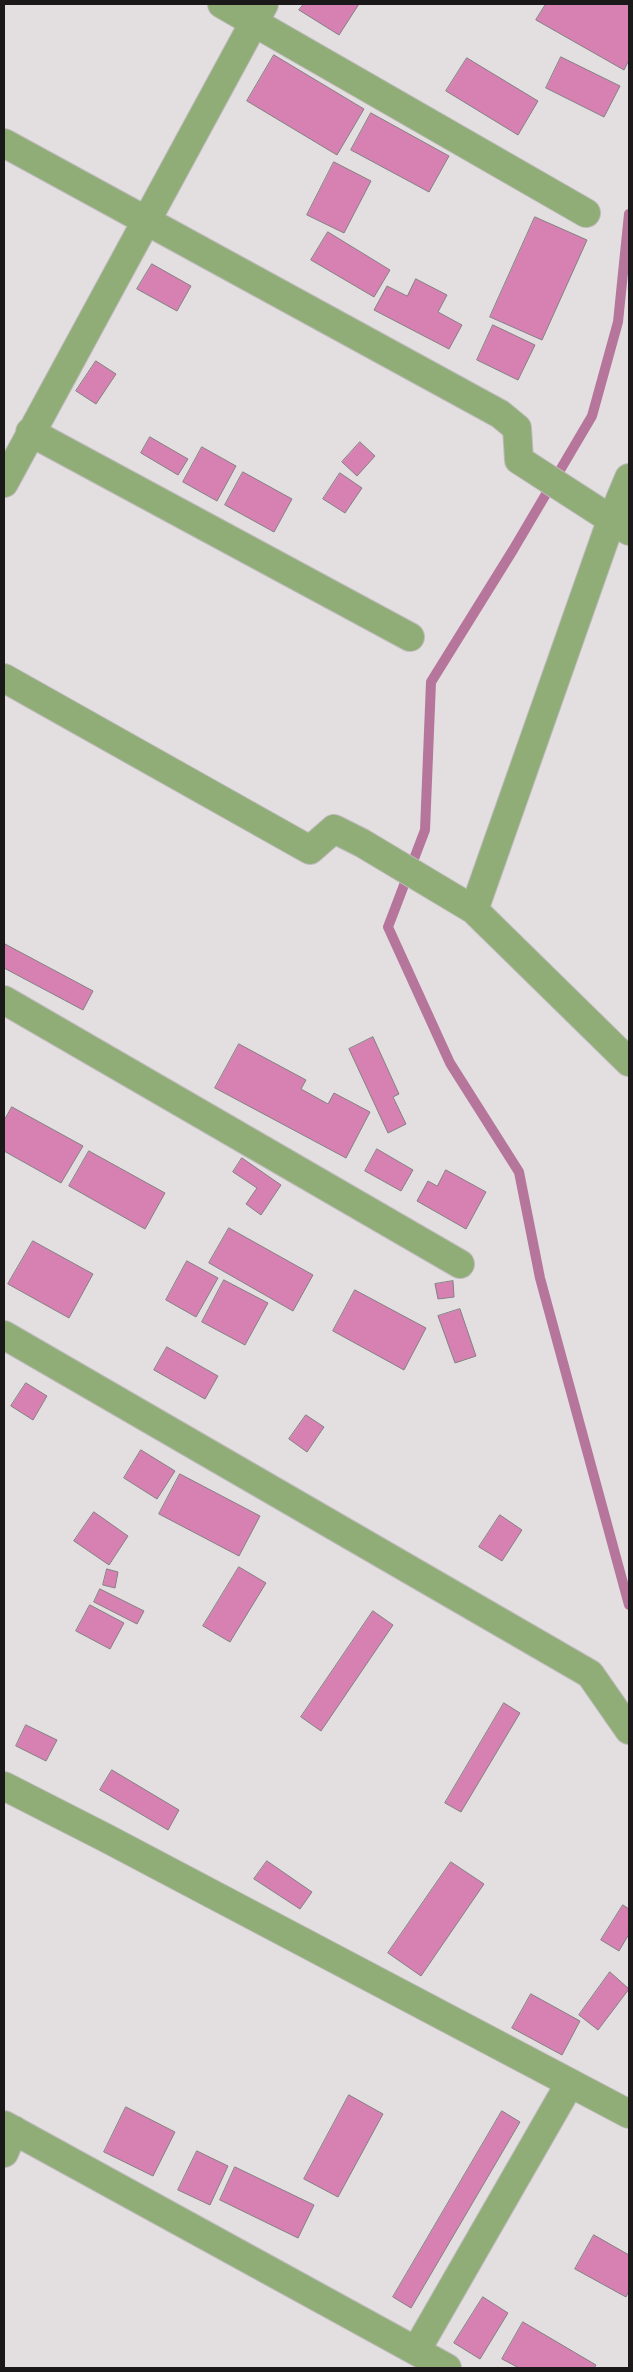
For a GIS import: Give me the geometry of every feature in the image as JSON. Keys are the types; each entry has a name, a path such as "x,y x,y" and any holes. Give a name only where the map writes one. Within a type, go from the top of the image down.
{"street":[{"path":"222,4 259,13 586,213"},
{"path":"4,484 30,432 259,13"},
{"path":"4,143 145,222 500,414 517,428 519,460 620,526"},
{"path":"30,432 410,637"},
{"path":"474,910 620,526 629,478"},
{"path":"4,678 310,850 334,829 388,858 474,910 629,1062"},
{"path":"4,1000 460,1264"},
{"path":"4,1335 590,1674 629,1730"},
{"path":"4,1786 629,2114"},
{"path":"416,2351 570,2083"},
{"path":"7,2136 447,2368"}],"building":[{"path":"304,4 359,4 339,35 299,10"},
{"path":"546,4 629,4 629,60 624,70 536,20"},
{"path":"274,55 364,109 337,155 247,101"},
{"path":"561,57 620,86 604,117 546,88"},
{"path":"467,58 538,101 518,135 446,91"},
{"path":"371,113 449,156 429,192 351,150"},
{"path":"334,162 371,181 344,233 307,215"},
{"path":"535,217 587,240 542,340 490,317"},
{"path":"328,232 390,270 374,297 311,260"},
{"path":"152,264 191,286 177,311 137,289"},
{"path":"416,279 447,295 438,312 462,325 449,349 374,310 387,286 407,296"},
{"path":"493,325 535,345 518,380 477,360"},
{"path":"96,361 116,374 96,404 76,391"},
{"path":"150,437 188,459 178,475 141,453"},
{"path":"360,442 375,456 357,476 342,462"},
{"path":"202,447 236,466 217,501 183,482"},
{"path":"243,472 292,499 274,532 225,505"},
{"path":"340,473 362,488 345,513 323,499"},
{"path":"5,944 93,991 83,1010 4,968"},
{"path":"373,1037 399,1094 393,1097 406,1124 388,1133 349,1049"},
{"path":"239,1044 306,1080 301,1089 328,1104 334,1093 370,1112 346,1158 215,1088"},
{"path":"12,1107 83,1146 61,1183 4,1151 4,1121"},
{"path":"377,1149 413,1170 401,1191 365,1171"},
{"path":"89,1151 165,1193 145,1229 69,1186"},
{"path":"242,1158 281,1185 261,1215 246,1204 257,1188 233,1172"},
{"path":"446,1170 486,1192 466,1229 417,1201 428,1181 437,1186"},
{"path":"229,1228 313,1275 293,1311 209,1263"},
{"path":"33,1241 93,1274 69,1318 8,1284"},
{"path":"187,1261 218,1278 196,1317 166,1300"},
{"path":"224,1280 268,1303 245,1345 202,1322"},
{"path":"453,1281 454,1297 438,1299 435,1284"},
{"path":"355,1290 426,1328 404,1370 333,1331"},
{"path":"460,1309 476,1356 455,1363 438,1316"},
{"path":"167,1347 218,1376 205,1399 154,1370"},
{"path":"26,1383 47,1396 33,1420 11,1406"},
{"path":"306,1415 324,1427 307,1452 289,1439"},
{"path":"141,1450 175,1471 157,1499 124,1478"},
{"path":"180,1474 260,1516 239,1556 159,1514"},
{"path":"94,1512 128,1536 109,1565 74,1541"},
{"path":"500,1515 522,1530 502,1561 479,1547"},
{"path":"239,1567 266,1583 230,1642 203,1626"},
{"path":"107,1569 118,1572 115,1588 103,1585"},
{"path":"100,1589 144,1611 137,1624 94,1602"},
{"path":"90,1605 124,1623 110,1649 76,1631"},
{"path":"373,1611 393,1625 321,1731 301,1717"},
{"path":"504,1703 520,1713 461,1812 445,1803"},
{"path":"26,1725 57,1740 46,1761 16,1746"},
{"path":"112,1770 179,1810 168,1830 100,1790"},
{"path":"267,1861 312,1892 300,1909 254,1879"},
{"path":"451,1862 484,1884 421,1976 388,1953"},
{"path":"623,1905 629,1909 629,1934 619,1951 601,1940"},
{"path":"610,1972 629,1989 598,2030 579,2015"},
{"path":"531,1994 580,2021 562,2055 512,2028"},
{"path":"349,2095 383,2114 338,2197 304,2179"},
{"path":"126,2107 175,2132 153,2176 104,2152"},
{"path":"502,2111 520,2122 411,2308 393,2297"},
{"path":"197,2151 228,2166 210,2205 178,2190"},
{"path":"235,2167 314,2205 298,2238 220,2200"},
{"path":"594,2235 629,2255 629,2291 626,2297 575,2269"},
{"path":"483,2297 508,2313 480,2359 454,2343"},
{"path":"523,2322 596,2365 594,2368 519,2368 502,2359"}],"waterway":[{"path":"629,214 618,322 592,416 513,550 431,682 425,830 388,927 450,1063 519,1172 540,1278 629,1605"}]}
